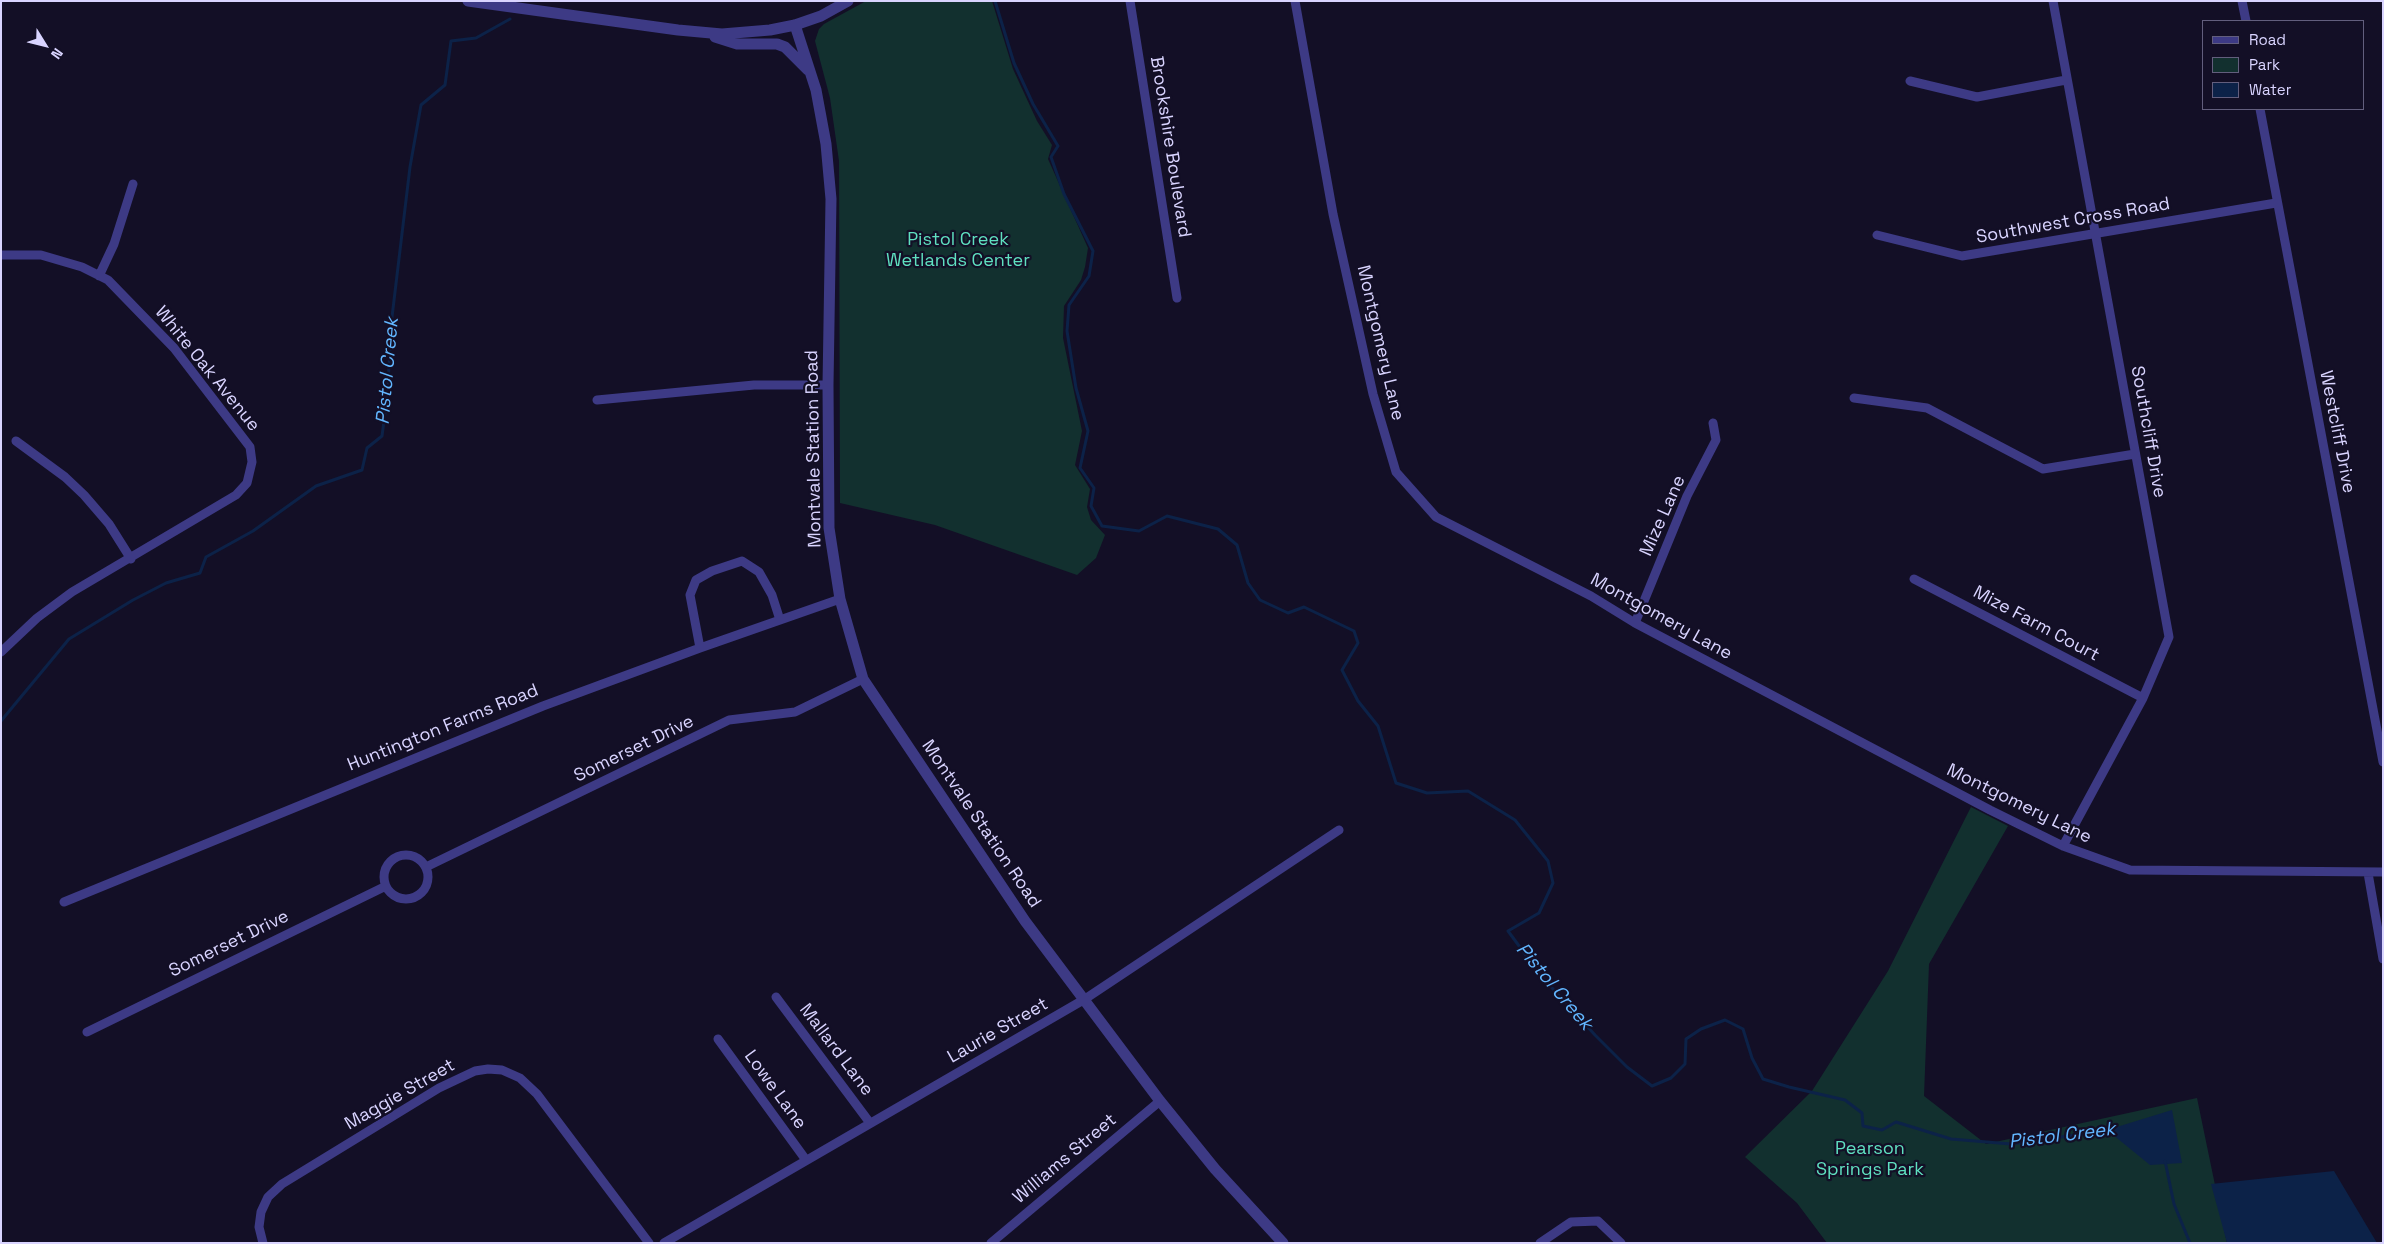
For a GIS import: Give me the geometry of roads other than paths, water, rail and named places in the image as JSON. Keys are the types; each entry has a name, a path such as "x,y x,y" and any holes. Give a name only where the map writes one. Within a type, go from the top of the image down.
{"street":[{"path":"468,1 704,33 740,33 795,25 821,16 848,1"},
{"name":"Brookshire Boulevard","path":"1130,1 1177,298"},
{"name":"Montgomery Lane","path":"1295,1 1333,214 1373,394 1396,472 1436,517 1590,596 1635,623 1990,810 2064,846 2130,870 2383,872"},
{"name":"Southcliff Drive","path":"2053,1 2066,80 2170,637 2143,698 2064,846"},
{"path":"2242,1 2246,20"},
{"name":"Montvale Station Road","path":"795,25 816,90 826,144 831,199 828,385 829,528 840,599 863,680 1025,921 1160,1100 1215,1169 1283,1243"},
{"path":"704,33 737,44 777,44 785,48 810,72"},
{"path":"1910,80 1976,97 2066,80"},
{"name":"Westcliff Drive","path":"2260,110 2276,203 2383,762"},
{"path":"99,276 114,244 133,184"},
{"name":"Southwest Cross Road","path":"1877,235 1962,256 2095,232 2276,203"},
{"name":"White Oak Avenue","path":"1,254 41,255 82,267 108,280 174,348 250,447 252,462 247,483 236,495 72,592 37,618 1,652"},
{"path":"597,400 754,385 828,385"},
{"path":"1854,398 1927,408 2043,469 2135,454"},
{"name":"Mize Lane","path":"1635,623 1687,496 1716,440 1713,423"},
{"path":"16,441 65,477 84,496 109,524 131,558"},
{"path":"700,648 690,595 696,580 712,571 742,562 759,572 772,595 780,620"},
{"name":"Mize Farm Court","path":"1914,579 2143,698"},
{"name":"Huntington Farms Road","path":"64,902 498,724 700,648 840,599"},
{"name":"Somerset Drive","path":"426,867 729,720 795,712 863,680"},
{"name":"Laurie Street","path":"664,1243 1085,999 1338,830"},
{"path":"408,855 418,859 426,867 428,879 424,890 415,898 404,900 393,895 386,886 384,875 388,865 397,857 408,855"},
{"path":"2368,873 2383,958"},
{"name":"Somerset Drive","path":"87,1032 386,886"},
{"name":"Mallard Lane","path":"776,997 870,1123"},
{"name":"Lowe Lane","path":"718,1039 806,1160"},
{"name":"Maggie Street","path":"264,1243 259,1227 260,1212 268,1197 282,1184 438,1088 475,1071 488,1069 502,1070 520,1078 537,1094 650,1243"},
{"name":"Williams Street","path":"991,1243 1160,1100"},
{"path":"1540,1243 1571,1222 1598,1221 1621,1243"}],"water":[{"path":"2172,1110 2182,1163 2150,1165 2107,1130"},
{"path":"2334,1171 2377,1243 2227,1243 2211,1184"}],"waterway":[{"name":"Pistol Creek","path":"995,1 1014,63 1033,104 1058,146 1051,157 1064,194 1093,251 1089,276 1069,305 1067,331 1076,388 1088,431 1080,468 1094,488 1091,506 1102,526 1139,531 1167,516 1218,529 1237,545 1248,583 1260,600 1288,613 1304,607 1354,631 1358,643 1342,670 1358,701 1378,726 1396,783 1427,793 1468,791 1515,820 1548,861 1553,883 1539,913 1508,931 1542,977 1595,1035 1627,1067 1652,1086 1671,1078 1685,1064 1686,1039 1701,1029 1725,1020 1743,1029 1752,1058 1763,1079 1845,1100 1862,1113 1863,1126 1882,1130 1896,1122 1951,1139 2011,1144 2111,1130"},
{"name":"Pistol Creek","path":"1,721 69,639 133,600 166,583 200,573 206,557 253,531 316,486 362,470 367,448 382,436 387,398 392,317 410,167 421,105 445,85 451,41 476,38 510,19"},
{"name":"Pistol Creek","path":"2165,1161 2174,1204 2190,1243"}],"park label":[{"name":"Pistol Creek Wetlands Center","path":"958,250"},
{"name":"Pearson Springs Park","path":"1870,1159"}]}
